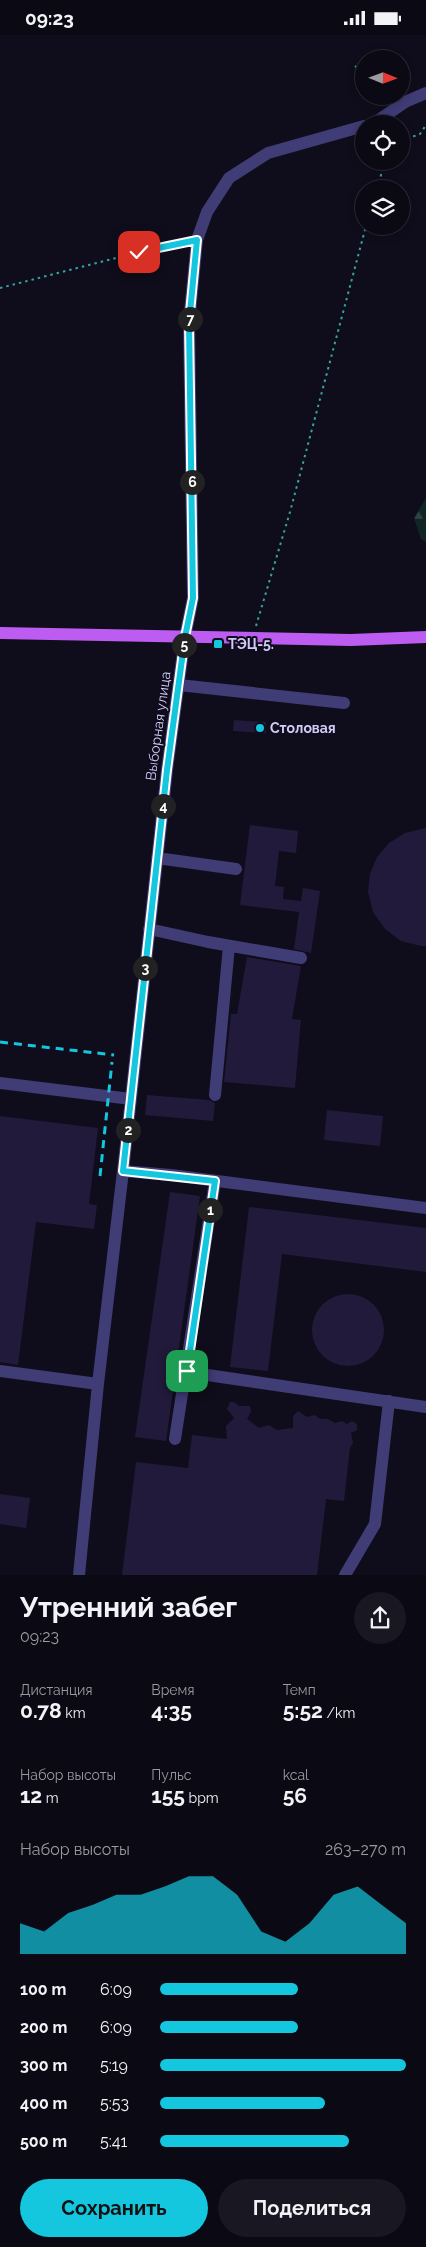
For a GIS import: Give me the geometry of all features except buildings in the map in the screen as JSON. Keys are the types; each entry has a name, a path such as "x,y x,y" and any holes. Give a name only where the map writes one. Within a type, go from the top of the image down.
{"main road":[{"path":"0,633 391,640 426,637"}],"street":[{"path":"386,115 405,102 426,93"},
{"name":"Выборная улица","path":"79,1575 98,1384 157,858 185,637 193,598 189,323 197,240 207,212 229,178 268,153 355,129"},
{"path":"179,685 344,703"},
{"path":"157,858 236,869"},
{"path":"149,929 229,946 301,958"},
{"path":"214,1095 229,946"},
{"path":"0,1083 131,1099"},
{"path":"123,1171 426,1208"},
{"path":"175,1439 215,1181"},
{"path":"0,1371 98,1384"},
{"path":"187,1371 426,1407"},
{"path":"345,1575 375,1525 389,1401"}],"path":[{"path":"410,138 420,134 426,125"},
{"path":"252,638 290,512 364,235"},
{"path":"0,288 139,252 197,240"}],"green space":[{"path":"426,498 426,542 421,539 414,518"}],"railway":[{"path":"0,1042 114,1055"},
{"path":"100,1176 112,1062"}],"place":[{"name":"ТЭЦ-5.","path":"218,644"},
{"name":"Столовая","path":"260,728"}],"route":[{"path":"139,252 197,240 189,323 193,598 185,637 167,770 123,1171 215,1181 187,1371"}]}
